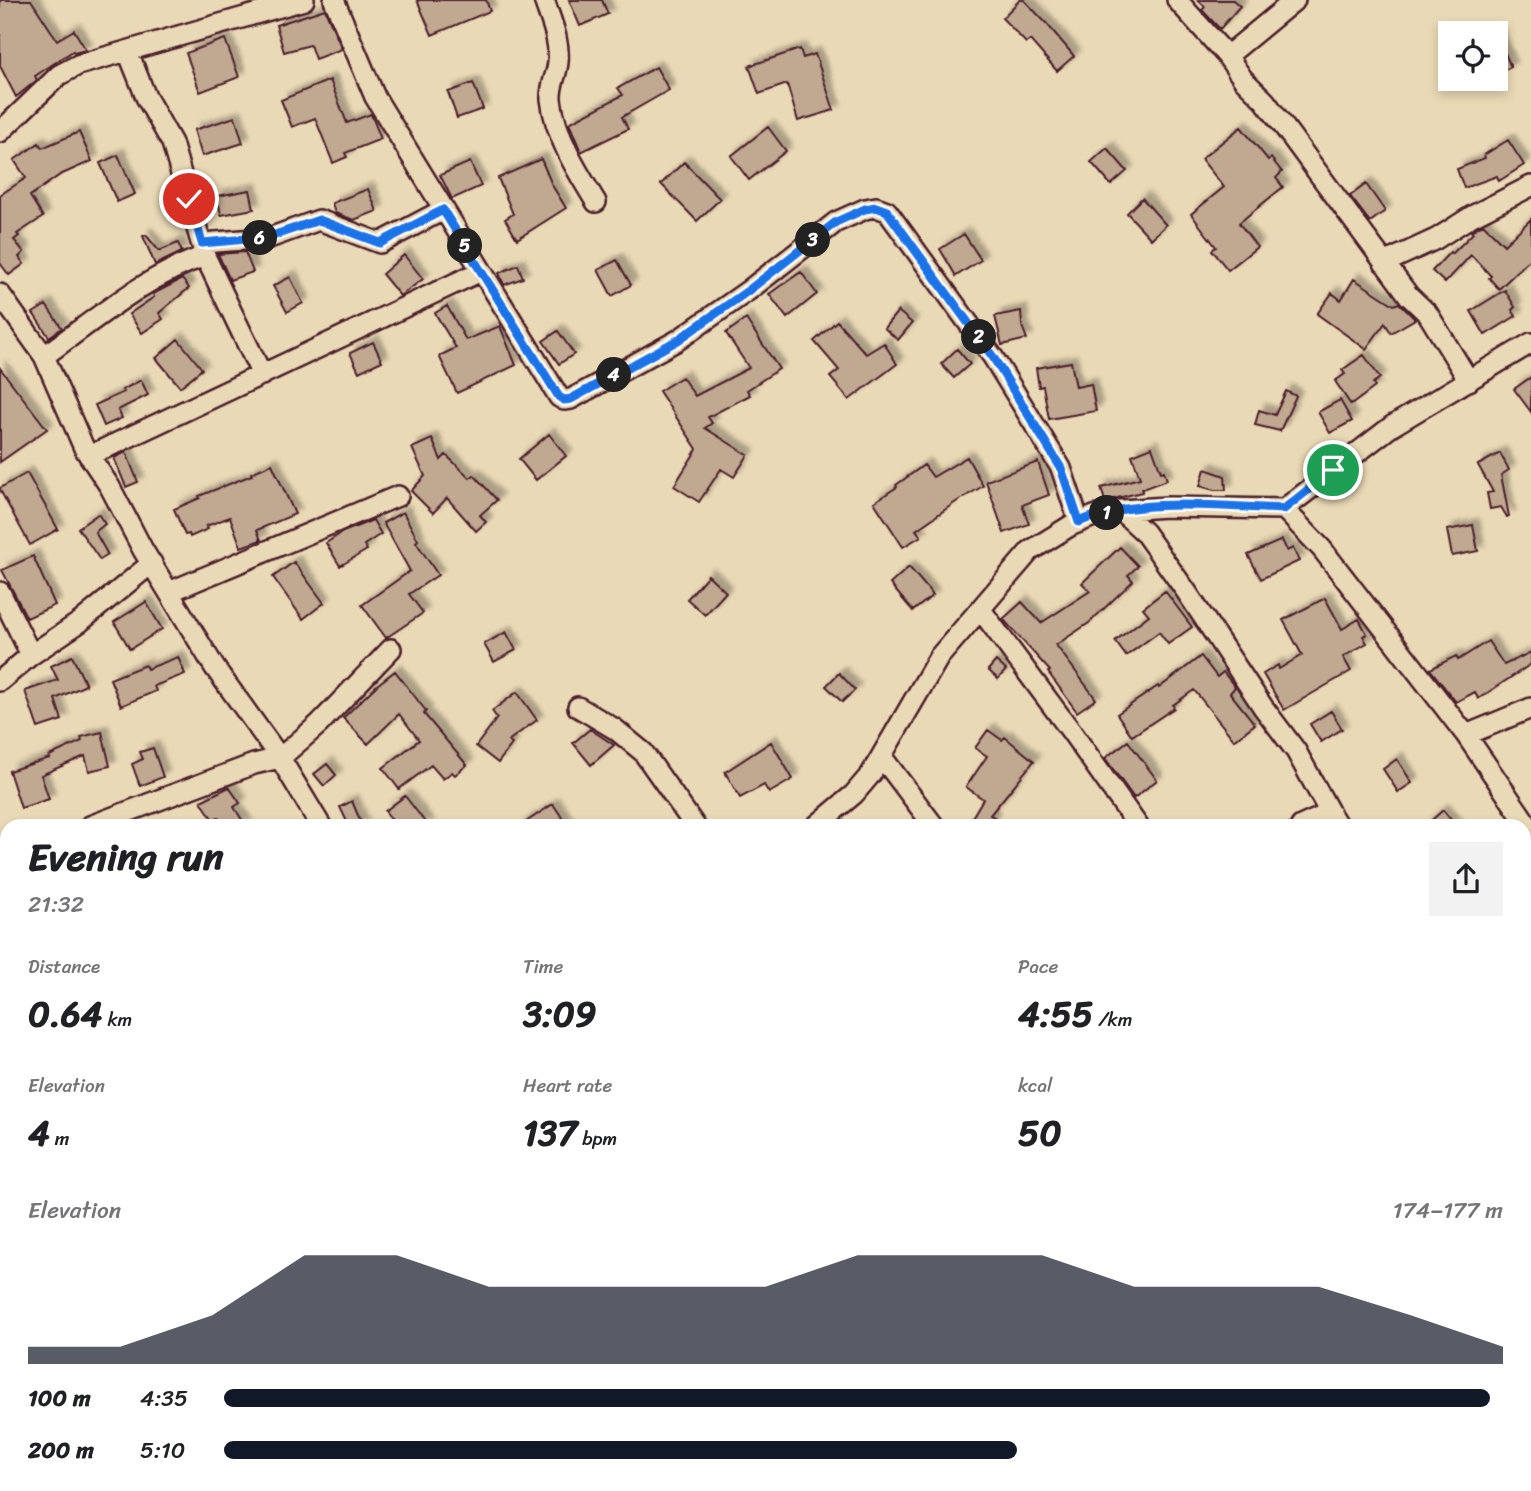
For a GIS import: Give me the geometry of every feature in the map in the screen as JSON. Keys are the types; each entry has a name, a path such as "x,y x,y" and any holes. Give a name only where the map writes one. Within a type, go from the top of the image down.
{"street":[{"path":"0,132 59,75 78,65 304,0"},
{"path":"334,0 375,97 559,397 564,400 571,399 678,340 749,290 836,222 876,207 887,211 999,368 1061,468 1079,522"},
{"path":"544,0 559,44 558,66 550,87 551,102 575,167 596,202"},
{"path":"1177,0 1227,56 1243,79 1265,101 1409,296 1428,314 1469,381"},
{"path":"1227,56 1295,0"},
{"path":"128,52 146,97 172,143 203,250 262,375"},
{"path":"1384,263 1436,239 1472,216 1531,186"},
{"path":"44,356 158,276 203,250 269,237 319,220 380,243 443,210"},
{"path":"89,456 481,271"},
{"path":"0,294 44,356 89,456 110,487 143,551 215,668 280,758 317,819"},
{"path":"824,819 854,794 882,757 939,657 1030,551 1079,522 1121,510 1167,507 1284,509 1392,426 1531,344"},
{"path":"169,592 398,496"},
{"path":"1284,509 1322,549 1466,735 1523,819"},
{"path":"1121,510 1144,532 1186,591 1296,751 1334,819"},
{"path":"0,681 152,564"},
{"path":"0,592 31,655"},
{"path":"981,611 1133,819"},
{"path":"109,819 254,764 280,758 319,724 391,649"},
{"path":"578,707 615,729 643,752 690,819"},
{"path":"1466,735 1531,708"},
{"path":"882,757 929,819"}],"building":[{"path":"0,0 31,0 57,40 74,30 86,50 73,51 35,76 37,80 16,97 0,66"},
{"path":"417,0 486,0 490,11 432,35"},
{"path":"569,0 602,0 608,14 580,26"},
{"path":"1020,0 1024,0 1074,56 1057,71 1030,40 1026,43 1002,18"},
{"path":"1198,0 1233,0 1240,6 1220,29 1202,10 1205,7"},
{"path":"325,9 342,49 315,59 310,45 284,52 276,25"},
{"path":"225,39 239,77 200,92 186,53"},
{"path":"800,49 803,58 815,54 834,110 798,121 787,84 759,94 749,66"},
{"path":"656,67 669,90 622,117 628,129 581,152 569,123 623,95 618,88"},
{"path":"330,80 347,123 371,114 381,139 345,153 347,157 333,163 315,118 292,127 281,100"},
{"path":"473,83 483,109 457,118 448,92"},
{"path":"235,117 243,143 202,156 194,130"},
{"path":"768,127 786,151 749,180 731,156"},
{"path":"1241,127 1268,160 1271,158 1282,172 1276,178 1283,187 1239,223 1257,247 1228,270 1212,250 1216,247 1191,214 1224,187 1201,159"},
{"path":"79,132 92,161 60,175 30,196 43,217 17,234 19,236 14,240 24,252 19,257 24,264 9,275 0,263 0,195 26,178 14,160 39,143 42,148"},
{"path":"1508,140 1524,165 1499,181 1497,176 1464,188 1457,169 1485,158 1484,155"},
{"path":"1107,148 1127,171 1111,185 1091,162"},
{"path":"118,155 135,194 117,202 100,163"},
{"path":"541,159 566,208 517,239 505,219 513,214 498,178"},
{"path":"470,162 481,186 452,199 440,175"},
{"path":"684,162 720,199 697,221 661,184"},
{"path":"1366,184 1385,211 1370,222 1350,196"},
{"path":"368,189 377,211 354,220 335,213 332,203"},
{"path":"250,190 254,209 221,215 217,196"},
{"path":"1142,198 1166,225 1151,239 1127,213"},
{"path":"1531,219 1531,258 1499,289 1471,255 1445,283 1432,271 1473,233 1471,231 1483,224 1504,245"},
{"path":"964,234 981,260 956,276 940,249"},
{"path":"146,235 159,251 178,243 182,252 155,265 143,236"},
{"path":"245,252 253,272 230,280 218,254"},
{"path":"404,255 423,279 400,296 382,274"},
{"path":"617,260 631,285 612,296 598,270"},
{"path":"518,265 523,278 504,285 499,273"},
{"path":"801,272 817,294 787,318 769,294"},
{"path":"290,277 303,303 287,312 273,286"},
{"path":"182,279 189,288 159,313 163,319 142,333 129,314 154,297 153,294"},
{"path":"1354,279 1394,305 1399,303 1415,319 1391,333 1385,323 1366,349 1317,314 1332,293 1341,300"},
{"path":"1505,290 1515,307 1512,310 1516,316 1485,335 1471,311"},
{"path":"46,305 62,328 49,337 33,313"},
{"path":"447,306 466,340 500,326 516,365 457,393 439,356 456,348 435,313"},
{"path":"898,311 912,323 898,340 884,328"},
{"path":"1021,311 1022,326 1027,339 1002,345 995,316"},
{"path":"746,319 779,369 747,390 750,395 708,417 712,423 705,428 748,455 734,477 721,469 699,502 674,486 697,449 659,391 682,377 695,396 749,368 726,333"},
{"path":"837,321 866,354 884,343 897,364 849,400 830,377 839,370 814,341"},
{"path":"558,331 574,354 559,364 543,341"},
{"path":"178,339 202,369 180,387 156,358"},
{"path":"373,342 382,361 359,372 350,353"},
{"path":"957,349 970,364 954,378 941,364"},
{"path":"1364,355 1380,378 1373,383 1375,387 1351,405 1335,381 1345,374 1342,370"},
{"path":"1071,362 1076,387 1091,384 1096,411 1049,419 1043,386 1039,387 1036,368"},
{"path":"0,368 47,429 0,462"},
{"path":"1531,377 1531,412 1514,389"},
{"path":"141,380 148,395 118,410 122,418 104,426 95,405 124,392 122,390"},
{"path":"1286,391 1296,396 1280,431 1255,425 1259,410 1275,415"},
{"path":"1340,400 1352,421 1330,433 1318,412"},
{"path":"549,434 566,456 536,480 519,459"},
{"path":"432,439 441,460 446,455 470,478 474,475 497,500 480,515 486,522 476,531 447,498 433,513 411,491 425,476 412,448"},
{"path":"1152,447 1161,472 1164,471 1167,480 1142,489 1142,492 1105,501 1101,488 1140,478 1132,455"},
{"path":"126,452 138,482 126,487 114,458"},
{"path":"1500,453 1509,470 1501,475 1509,516 1507,517 1501,507 1490,509 1487,493 1493,492 1478,465"},
{"path":"967,457 983,486 916,530 921,536 903,547 874,502 924,465 933,477"},
{"path":"1038,462 1049,495 1022,505 1029,524 1004,533 986,481"},
{"path":"272,464 295,514 257,530 261,540 241,547 230,517 206,526 208,529 190,537 189,534 185,535 174,509"},
{"path":"1205,469 1225,476 1226,490 1200,486"},
{"path":"27,473 58,529 30,545 0,490"},
{"path":"403,512 418,540 416,542 438,575 409,594 423,613 386,638 362,605 410,571 383,523"},
{"path":"98,514 105,524 95,532 108,555 100,560 78,528"},
{"path":"373,520 381,534 364,545 367,550 340,566 326,543 343,532"},
{"path":"1473,525 1478,551 1452,556 1447,530"},
{"path":"1282,540 1287,551 1293,548 1299,561 1261,579 1248,555"},
{"path":"1120,547 1138,566 1128,575 1133,581 1089,623 1056,645 1096,699 1077,712 1048,672 1050,671 1003,619 1022,602 1041,623 1090,591 1082,583"},
{"path":"33,556 55,605 27,618 2,570"},
{"path":"294,562 324,603 303,619 273,577"},
{"path":"909,567 933,595 913,611 890,584"},
{"path":"708,575 726,592 705,615 687,599"},
{"path":"1165,591 1192,627 1168,644 1159,632 1126,656 1115,641 1149,615 1143,608"},
{"path":"1325,598 1342,629 1359,619 1367,634 1363,636 1367,643 1343,657 1351,671 1284,710 1263,674 1278,665 1279,669 1302,655 1283,620"},
{"path":"146,602 162,629 130,649 114,622"},
{"path":"506,632 516,650 494,662 484,644"},
{"path":"1488,641 1504,665 1531,652 1531,664 1478,699 1475,692 1456,702 1430,669 1456,656 1458,660"},
{"path":"72,656 86,685 55,699 62,720 38,728 25,691 58,680 51,666"},
{"path":"1201,656 1217,677 1223,672 1235,687 1230,693 1255,724 1234,740 1194,690 1173,705 1174,708 1132,736 1117,714 1158,686 1159,688"},
{"path":"178,657 185,674 154,686 156,691 121,706 110,679 145,665 147,669"},
{"path":"996,661 1006,670 998,679 988,670"},
{"path":"395,671 426,711 424,714 467,765 455,775 452,772 443,779 431,765 399,789 383,768 419,740 399,714 368,744 343,718"},
{"path":"839,673 855,690 842,702 826,686"},
{"path":"517,692 537,720 508,741 512,744 498,763 476,746 497,718 492,711"},
{"path":"1331,711 1342,729 1321,742 1310,724"},
{"path":"590,729 614,745 591,765 573,743"},
{"path":"988,730 1002,740 1005,737 1034,761 990,815 993,819 971,819 983,799 966,787 987,756 975,748"},
{"path":"102,732 110,766 89,771 85,756 41,775 49,799 21,808 9,771 50,758 49,756 82,741 81,737"},
{"path":"1128,741 1157,780 1134,798 1105,758"},
{"path":"771,742 793,779 769,793 764,785 740,798 725,772"},
{"path":"153,748 163,777 140,786 132,764 143,759 140,752"},
{"path":"1397,759 1412,783 1398,792 1383,769"},
{"path":"327,764 336,775 324,786 314,774"},
{"path":"229,787 240,803 234,807 242,819 212,819 201,801"},
{"path":"405,796 423,819 391,819 385,811"},
{"path":"352,801 360,819 346,819 340,807"},
{"path":"553,804 563,819 530,819"},
{"path":"1443,810 1450,819 1433,819"}],"route":[{"path":"189,199 202,243 269,237 319,220 380,243 443,210 559,397 564,400 571,399 678,340 749,290 836,222 876,207 887,211 993,357 1061,468 1079,522 1121,510 1167,507 1284,509 1333,470"}]}
